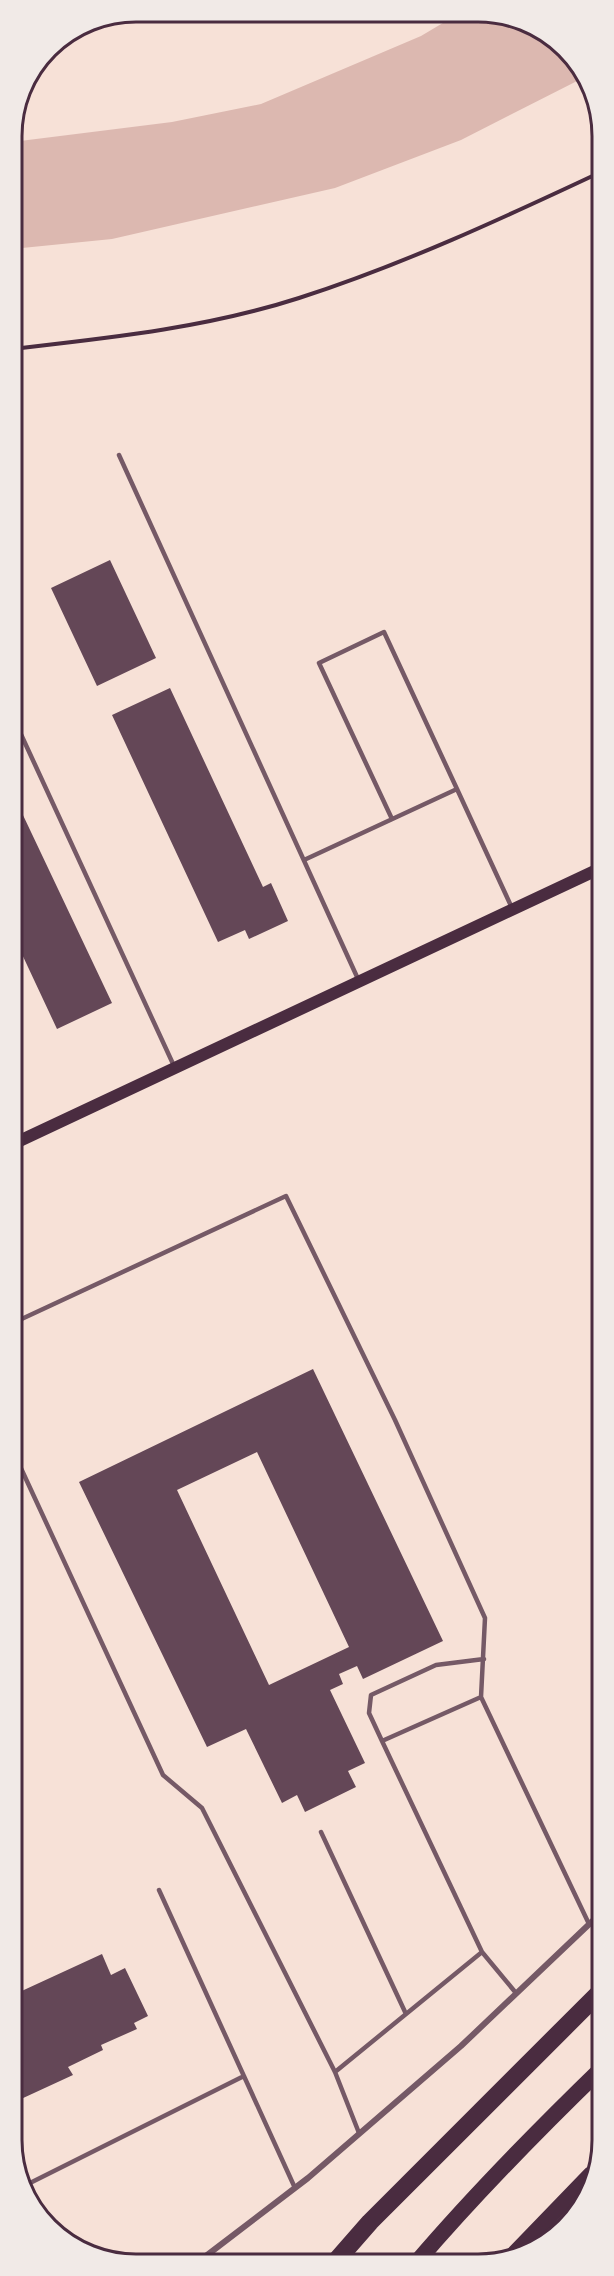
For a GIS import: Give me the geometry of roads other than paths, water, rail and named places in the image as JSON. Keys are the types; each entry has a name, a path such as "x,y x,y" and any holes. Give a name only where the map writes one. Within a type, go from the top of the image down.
{"highway":[{"path":"342,2254 370,2222 591,2001"},
{"path":"424,2254 467,2203 591,2079"},
{"path":"524,2243 583,2182"}],"main road":[{"path":"22,1140 592,872"}],"street":[{"path":"208,2254 295,2188 461,2046 589,1924"}],"lane":[{"path":"119,455 360,982"},
{"path":"392,819 319,663 384,632 513,909"},
{"path":"23,740 175,1068"},
{"path":"304,860 457,789"},
{"path":"22,1319 286,1196 395,1420 485,1618 481,1697 589,1924"},
{"path":"22,1471 163,1775 202,1808 335,2072 359,2133"},
{"path":"484,1659 436,1665 371,1695 369,1713 482,1952 516,1993"},
{"path":"382,1741 481,1697"},
{"path":"321,1832 406,2014"},
{"path":"159,1890 295,2188"},
{"path":"335,2072 482,1952"},
{"path":"31,2183 244,2076"}]}
